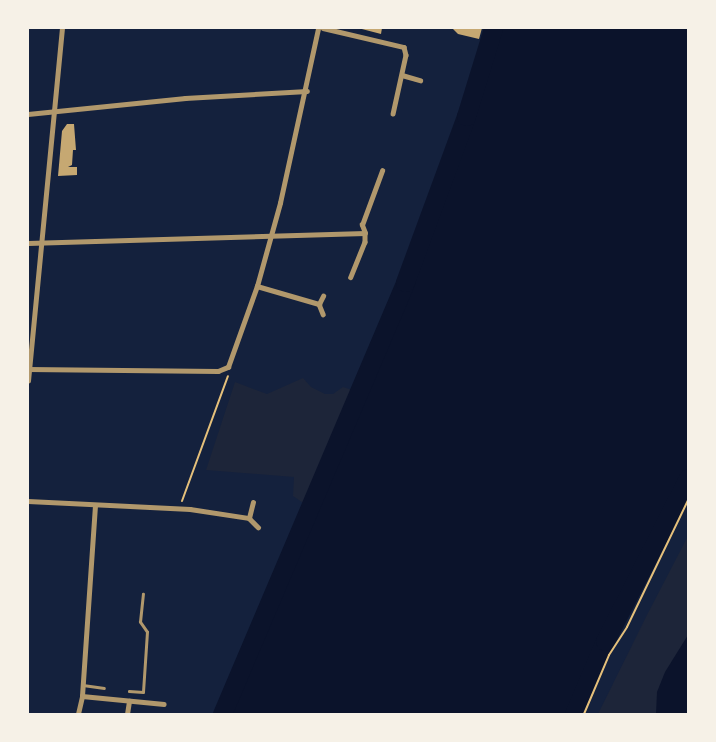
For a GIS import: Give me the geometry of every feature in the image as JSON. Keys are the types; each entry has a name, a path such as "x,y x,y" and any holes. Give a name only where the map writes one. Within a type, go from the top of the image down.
{"street":[{"path":"28,381 62,28"},
{"path":"28,369 227,368 257,286 272,234 307,91 318,28"},
{"path":"323,28 404,47 406,55 393,114"},
{"path":"402,75 420,80"},
{"path":"28,114 185,98 307,91"},
{"path":"351,277 365,242 365,233 362,225 382,171"},
{"path":"28,243 272,234 365,233"},
{"path":"257,286 319,304"},
{"path":"322,296 319,304 323,314"},
{"path":"28,501 181,508 249,518 258,527"},
{"path":"249,518 253,502"},
{"path":"78,714 83,685 95,505"},
{"path":"82,696 164,704"},
{"path":"126,714 129,701"}],"lane":[{"path":"129,691 143,692 147,632 140,622 143,594"},
{"path":"83,685 104,688"}],"path":[{"path":"182,499 228,376"},
{"path":"222,377 225,382"},
{"path":"584,714 609,655 627,627 688,500"}],"shaded area":[{"path":"492,28 688,28 688,478 605,641 574,714 222,714 405,282 466,116"},
{"path":"303,378 311,387 325,394 333,394 343,387 352,390 349,396 357,398 309,507 293,496 294,477 206,470 235,382 267,394"},
{"path":"688,536 688,714 598,714 647,615"},
{"path":"688,635 688,714 656,714 657,692 665,672"}],"building":[{"path":"358,28 382,28 381,34"},
{"path":"452,28 482,28 479,39 458,34"},
{"path":"67,124 74,124 76,150 73,150 72,165 68,167 77,167 77,175 58,176 62,131"}],"waterway":[{"path":"222,714 405,282 466,116 493,28"},
{"path":"574,714 605,641 688,478"}]}
